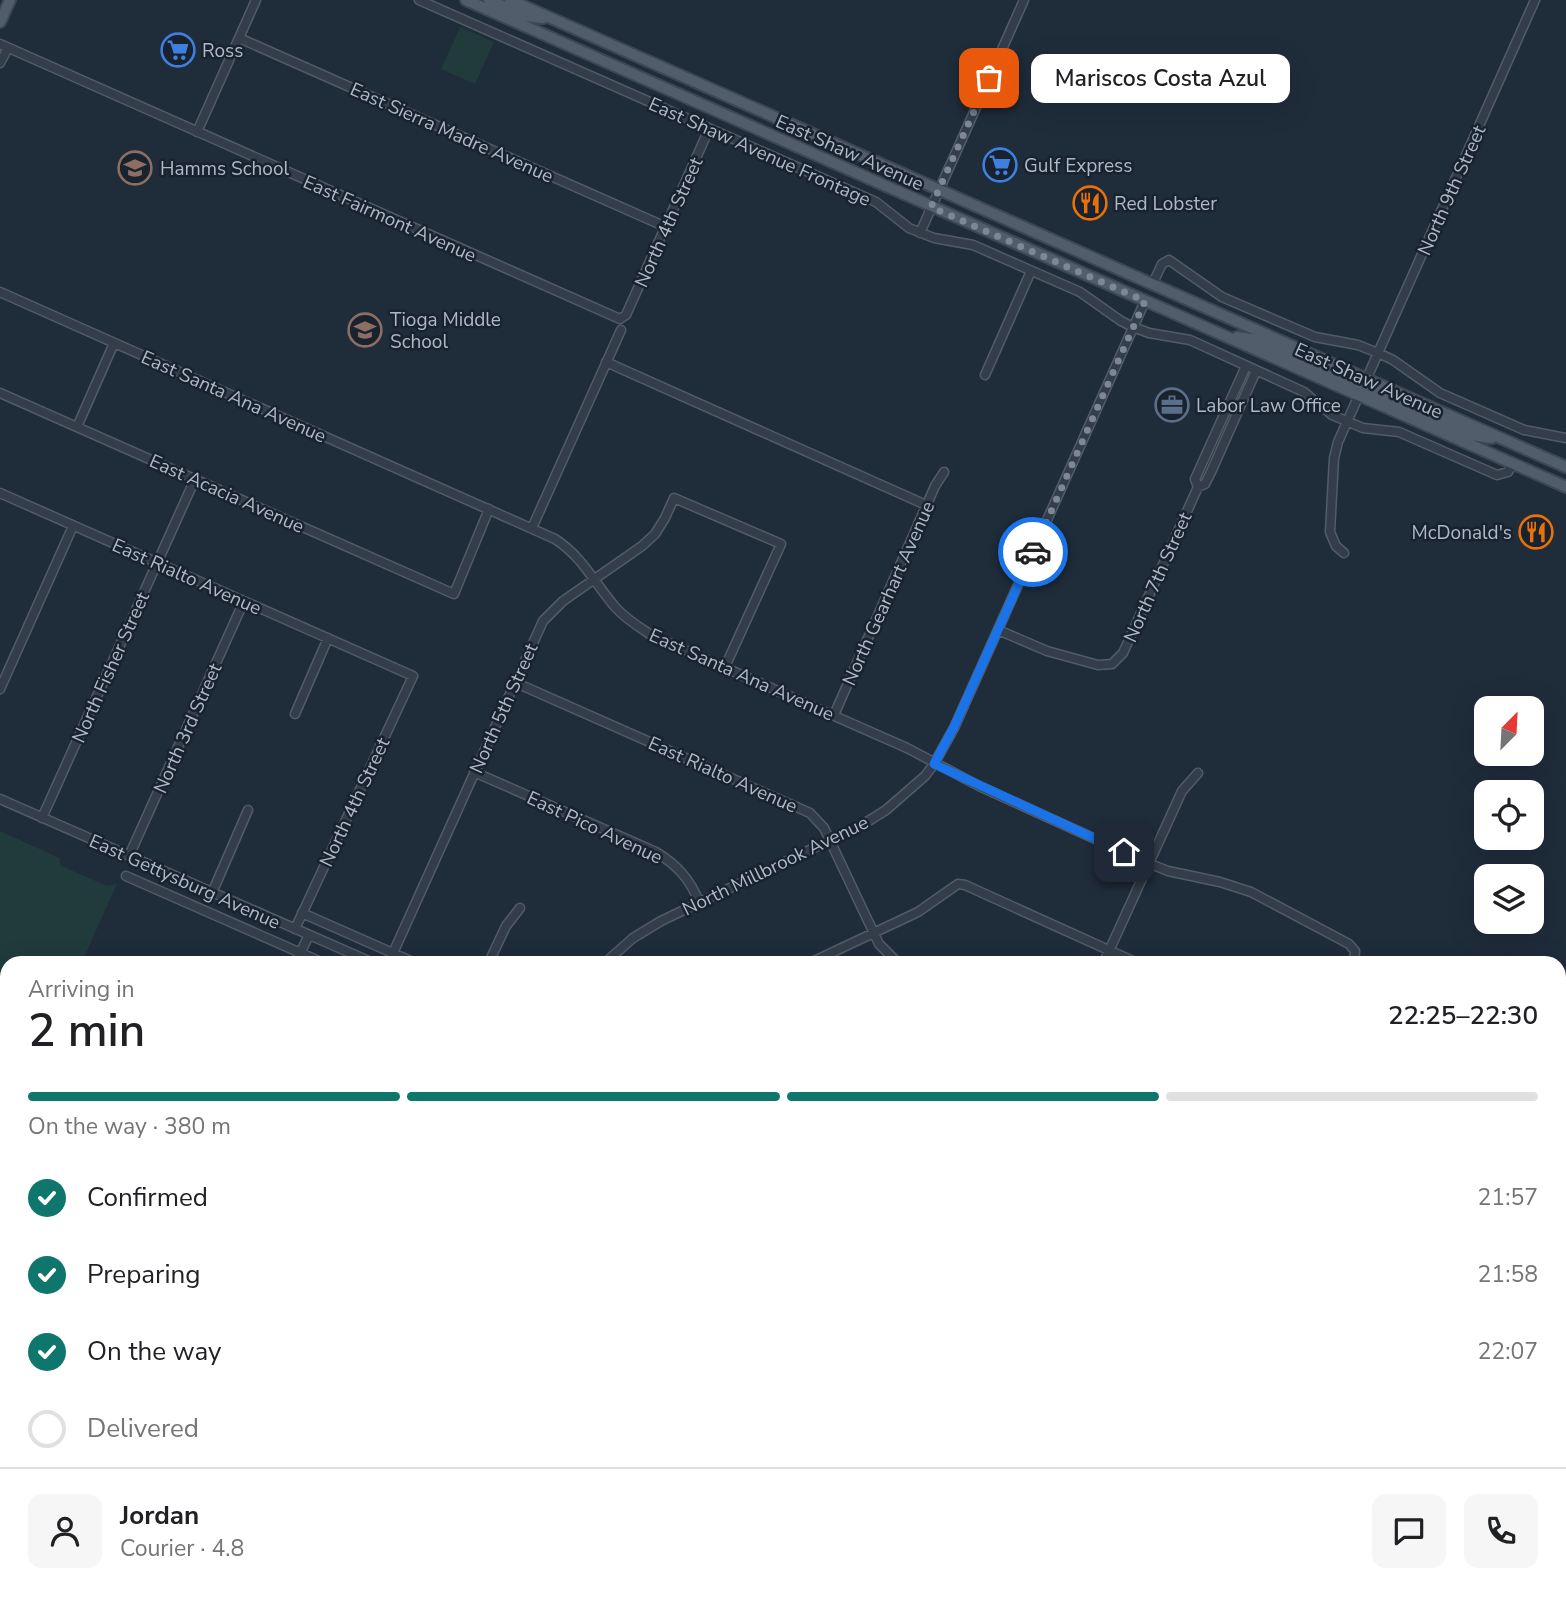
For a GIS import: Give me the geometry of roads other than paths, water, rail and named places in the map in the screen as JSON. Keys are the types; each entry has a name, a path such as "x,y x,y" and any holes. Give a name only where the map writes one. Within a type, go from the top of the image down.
{"main road":[{"path":"0,22 10,0"},
{"name":"East Shaw Avenue","path":"466,0 1566,487"},
{"path":"489,0 526,16 552,19"},
{"name":"East Shaw Avenue","path":"510,0 1566,467"},
{"path":"1221,334 1257,340 1352,383 1360,384 1366,380"},
{"path":"1359,395 1373,391 1472,435 1508,441"}],"street":[{"path":"197,132 256,0"},
{"name":"East Shaw Avenue Frontage","path":"419,0 876,202 920,233 973,245 1080,292 1133,327 1149,333 1190,340 1304,392 1332,415 1363,428 1399,432 1497,475 1504,474 1513,463"},
{"path":"920,233 1024,0"},
{"name":"North 9th Street","path":"1366,380 1535,0"},
{"name":"East Sierra Madre Avenue","path":"239,38 666,227"},
{"path":"0,63 4,46"},
{"name":"East Fairmont Avenue","path":"4,46 617,318 626,315"},
{"name":"North 4th Street","path":"626,315 709,129"},
{"path":"1153,284 1162,264 1169,260 1222,297 1315,337 1358,345 1378,353 1393,360 1440,393 1524,430 1566,438"},
{"path":"985,376 1031,271"},
{"name":"East Santa Ana Avenue","path":"0,292 532,528 567,547 616,608 651,635 907,748 934,764 1148,863 1168,871 1251,892 1349,944 1355,951 1355,956"},
{"name":"North Millbrook Avenue","path":"614,956 646,930 699,902 863,825 907,794 934,764 954,727 1145,301"},
{"path":"532,528 621,330"},
{"path":"77,427 114,343"},
{"path":"606,362 926,505"},
{"name":"North 7th Street","path":"1198,487 1195,479 1246,366"},
{"name":"North 7th Street","path":"998,630 1059,655 1098,665 1112,664 1122,653 1198,487 1205,484 1256,371"},
{"name":"East Acacia Avenue","path":"0,393 454,594 489,509"},
{"path":"1345,553 1332,540 1330,521 1335,450 1359,395"},
{"name":"North Gearhart Avenue","path":"834,715 926,505 944,472"},
{"name":"North Fisher Street","path":"42,818 195,479"},
{"name":"East Rialto Avenue","path":"0,493 413,676"},
{"name":"North 5th Street","path":"393,954 514,682 544,621 563,601 655,534 674,498 781,544 725,667"},
{"path":"0,689 73,526"},
{"name":"North 3rd Street","path":"129,856 244,601"},
{"path":"295,714 328,638"},
{"name":"North 4th Street","path":"295,929 413,676"},
{"name":"East Rialto Avenue","path":"514,682 801,808 817,820 830,841 874,933 890,956"},
{"name":"East Pico Avenue","path":"474,772 656,852 682,872 699,902"},
{"path":"1106,956 1182,791 1198,773"},
{"name":"East Gettysburg Avenue","path":"0,799 357,956"},
{"path":"212,893 248,810"},
{"name":"East Gettysburg Avenue","path":"126,876 307,956"},
{"path":"825,956 918,912 958,884 1119,956"},
{"path":"492,956 506,926 520,908"},
{"name":"East Gettysburg Avenue","path":"302,913 398,956"},
{"path":"299,956 309,935"}],"place":[{"name":"Ross","path":"178,50"},
{"name":"Mariscos Costa Azul","path":"989,78"},
{"name":"Gulf Express","path":"1000,165"},
{"name":"Hamms School","path":"135,168"},
{"name":"Red Lobster","path":"1090,203"},
{"name":"Tioga Middle School","path":"365,330"},
{"name":"Labor Law Office","path":"1172,405"},
{"name":"McDonald's","path":"1536,532"}]}
